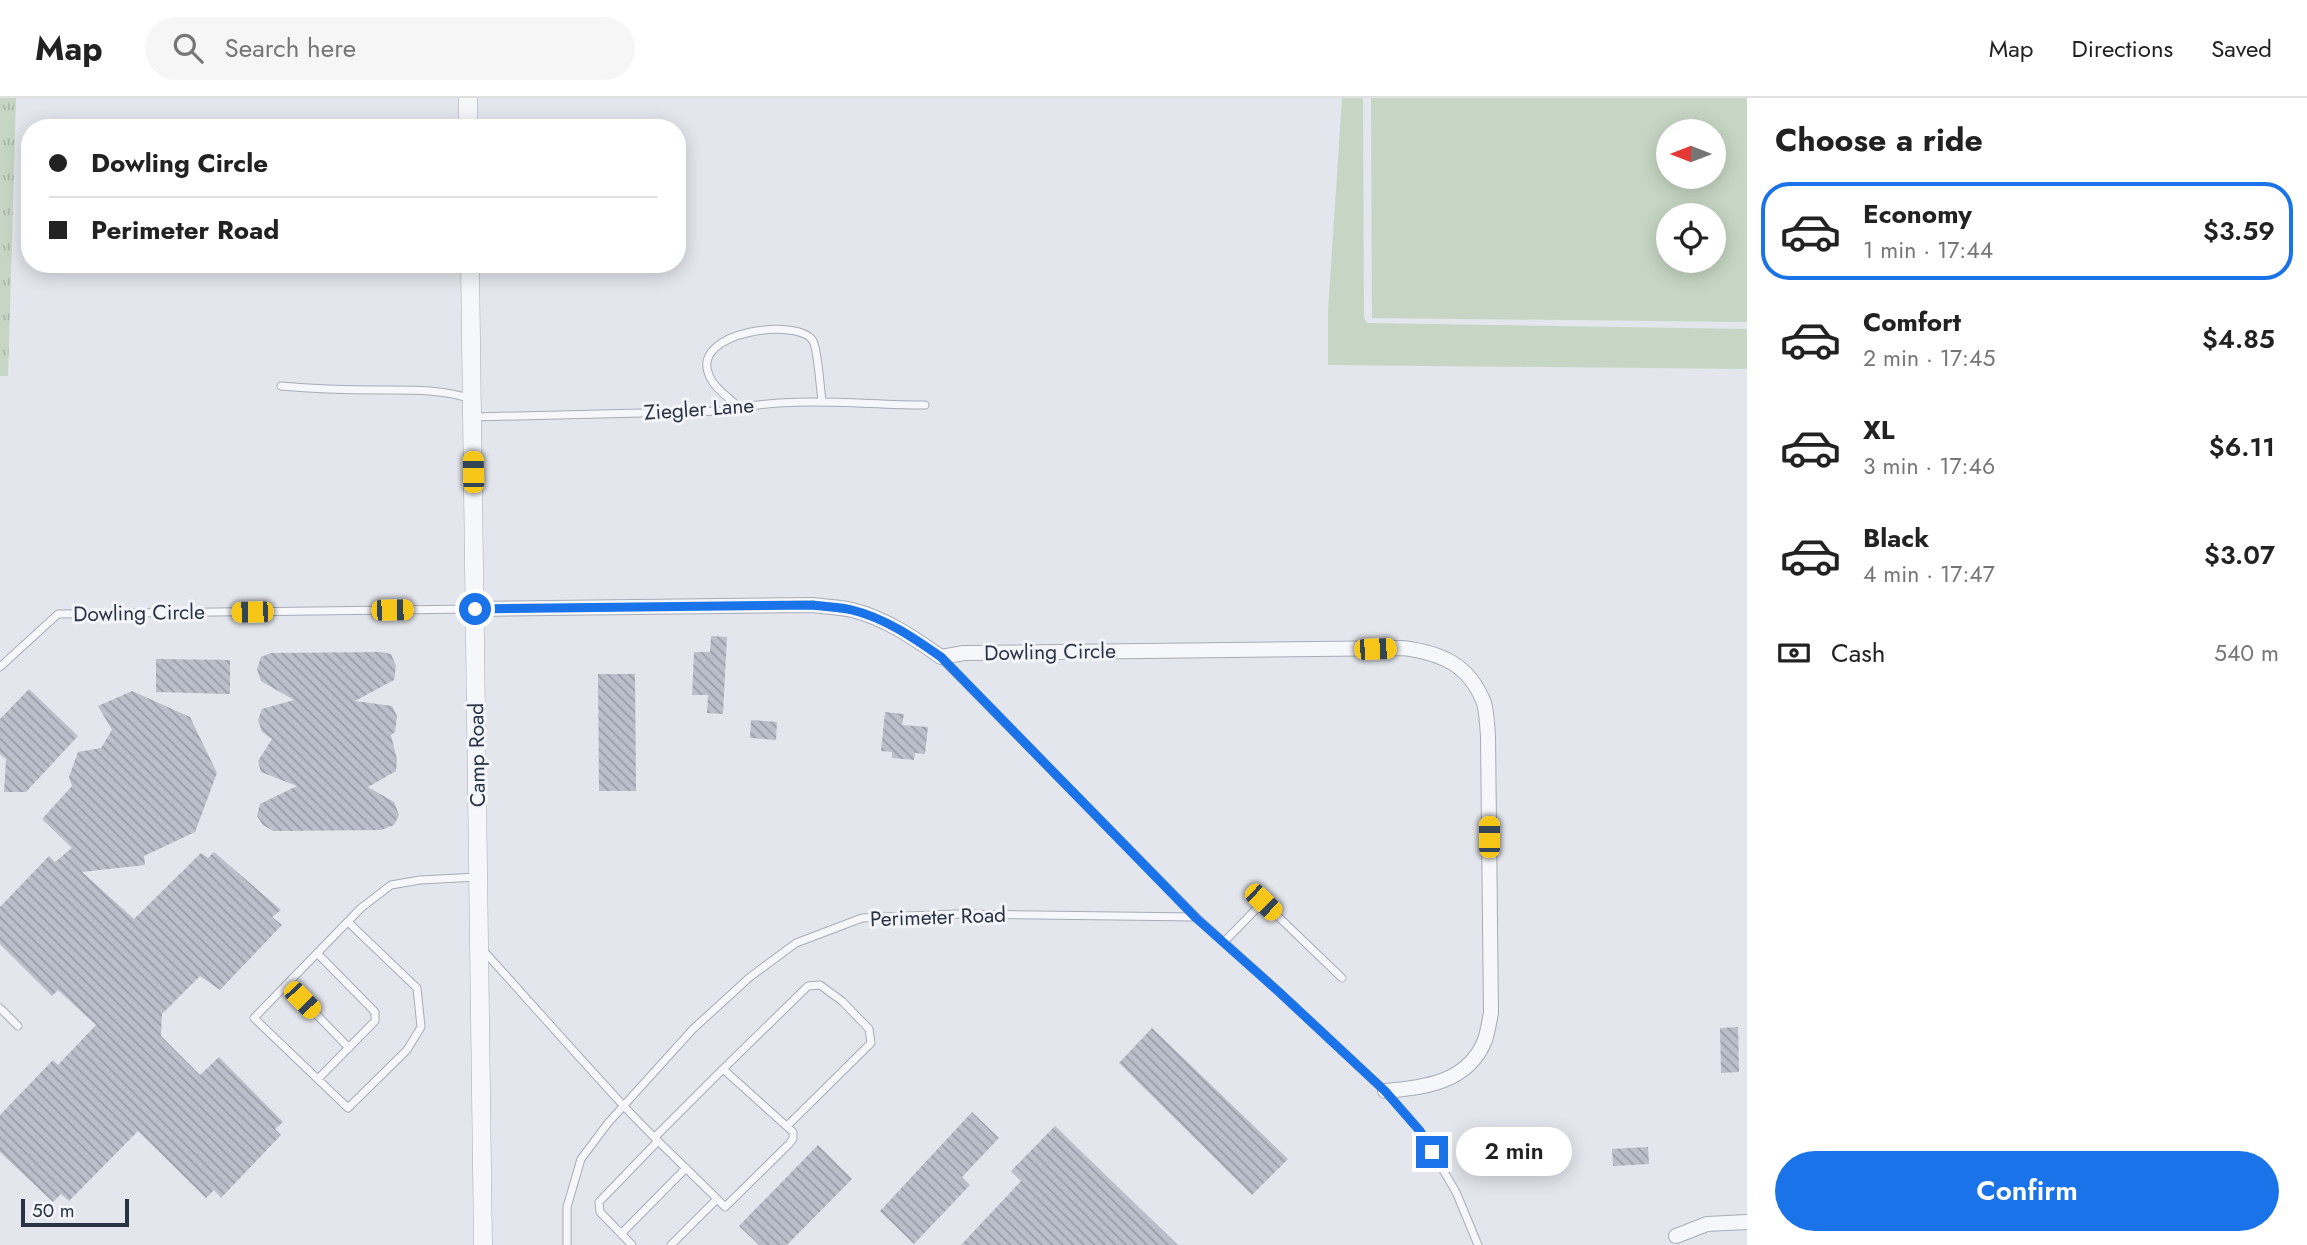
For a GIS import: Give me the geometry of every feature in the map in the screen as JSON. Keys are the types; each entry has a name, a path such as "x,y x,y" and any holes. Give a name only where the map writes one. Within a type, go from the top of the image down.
{"street":[{"path":"468,98 468,119"},
{"name":"Camp Road","path":"470,273 483,1245"},
{"name":"Dowling Circle","path":"475,609 813,605 852,610 883,621 941,657 964,653 1402,648 1433,652 1454,664 1472,680 1485,705 1488,736 1491,1013 1485,1039 1475,1058 1460,1073 1430,1086 1385,1091"},
{"path":"1676,1236 1707,1223 1747,1222"}],"lane":[{"path":"739,407 709,376 707,362 712,350 727,339 743,334 780,329 806,334 814,342 822,400"},
{"name":"Ziegler Lane","path":"281,386 339,390 419,390 458,394 472,408 724,411 739,407 822,400 925,405"},
{"name":"Dowling Circle","path":"0,667 58,614 475,609"},
{"path":"941,657 1196,918 1385,1091 1420,1131 1456,1192 1478,1245"},
{"path":"348,922 416,988 421,1027 407,1050 348,1108 254,1017 361,908 391,885 420,880 479,877"},
{"path":"1224,942 1263,902 1342,978"},
{"name":"Perimeter Road","path":"567,1245 567,1207 581,1159 692,1029 750,977 796,943 862,918 956,914 1196,918"},
{"path":"479,946 624,1106 725,1207 789,1144 793,1139 793,1132 723,1069"},
{"path":"317,953 375,1012 375,1021 318,1079"},
{"path":"287,984 349,1048"},
{"path":"632,1245 600,1212 599,1202 602,1196 723,1069 808,986 820,985 842,1001 869,1029 871,1042 787,1126"},
{"path":"0,1008 18,1026"},
{"path":"621,1234 686,1168"},
{"path":"671,1245 718,1199"}],"green space":[{"path":"0,98 16,98 8,376 0,376"},
{"path":"1342,98 1363,98 1364,318 1367,323 1747,329 1747,369 1328,365 1328,311"},
{"path":"1371,98 1747,98 1747,322 1372,318"}],"building":[{"path":"711,636 727,637 723,714 707,713 708,695 692,695 694,652 710,652"},
{"path":"271,653 391,654 396,666 394,680 355,701 392,706 397,716 395,732 391,735 397,760 396,771 368,787 394,802 399,815 394,825 381,830 273,831 263,825 257,816 260,804 297,786 261,772 258,761 272,739 262,732 258,720 262,709 294,700 261,681 257,669 261,657"},
{"path":"156,659 230,660 230,694 156,692"},
{"path":"598,674 635,674 636,791 599,791"},
{"path":"29,689 78,736 26,792 4,792 6,759 0,754 0,719"},
{"path":"132,691 190,717 217,773 195,832 144,856 145,865 82,872 134,919 201,853 208,858 214,852 281,910 272,917 282,925 220,990 200,976 162,1014 161,1036 200,1075 219,1057 283,1122 275,1129 281,1135 221,1198 214,1190 206,1198 138,1131 69,1201 61,1194 53,1202 0,1152 0,1115 53,1060 58,1065 96,1025 58,990 52,996 0,944 0,907 49,856 55,862 72,848 42,819 72,786 69,777 78,752 101,748 112,730 98,706"},
{"path":"885,712 904,714 902,725 928,727 925,754 915,753 914,760 892,758 892,752 881,751"},
{"path":"751,720 777,722 776,740 750,738"},
{"path":"1738,1027 1739,1072 1721,1073 1720,1028"},
{"path":"1152,1028 1288,1159 1252,1195 1119,1063"},
{"path":"972,1112 999,1138 962,1177 970,1185 914,1244 880,1211"},
{"path":"1055,1126 1178,1245 961,1245 1021,1181 1011,1171"},
{"path":"818,1145 852,1179 787,1245 759,1245 739,1226"},
{"path":"1648,1147 1649,1164 1613,1166 1612,1149"}],"route":[{"path":"475,609 813,605 852,610 883,621 915,639 941,657 1196,918 1385,1091 1420,1131 1432,1152"}]}
